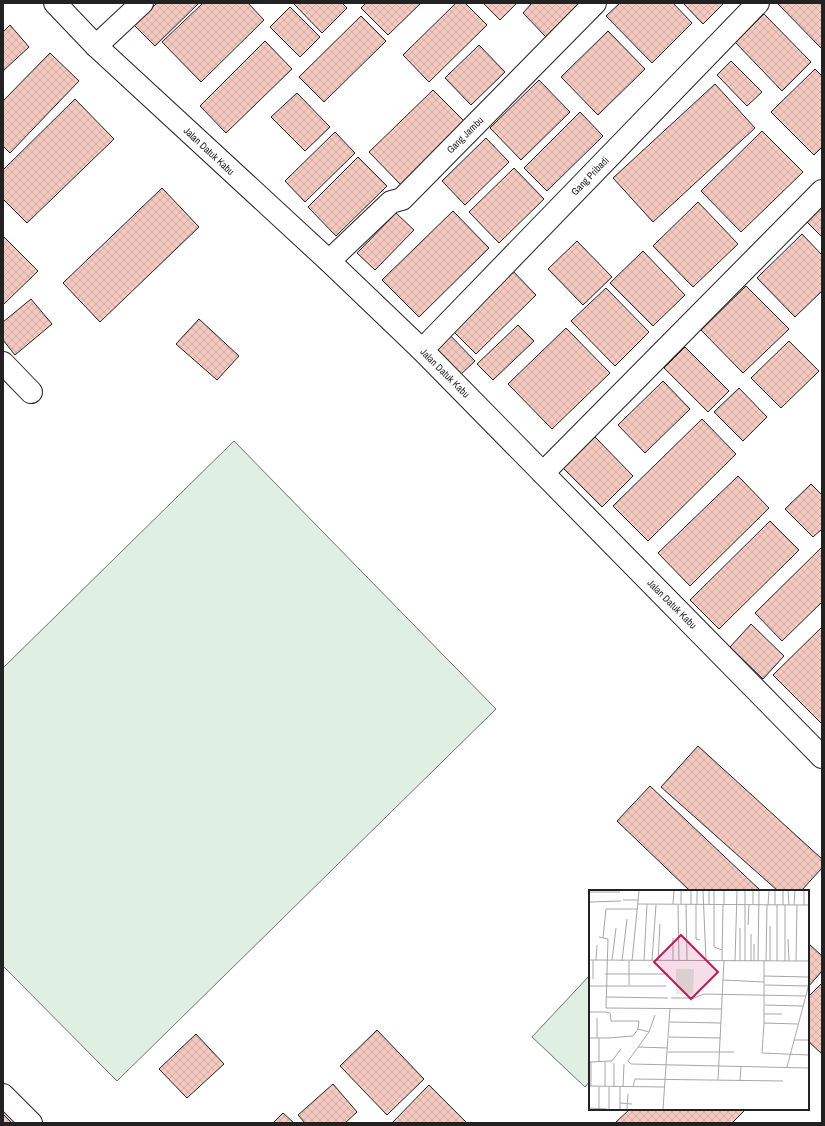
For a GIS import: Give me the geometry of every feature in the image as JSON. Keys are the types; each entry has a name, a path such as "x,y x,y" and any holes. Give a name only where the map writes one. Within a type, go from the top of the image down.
{"street":[{"name":"Jalan Datuk Kabu","path":"55,3 96,46 329,261 422,350 821,752"},
{"path":"96,46 142,3"},
{"name":"Gang Jambu","path":"329,261 391,202 402,199 595,3"},
{"name":"Gang Pribadi","path":"422,350 758,3"},
{"path":"543,473 822,191"},
{"path":"3,363 31,392"},
{"path":"3,1095 31,1123"}],"green space":[{"path":"234,441 496,709 117,1081 3,966 3,668"},
{"path":"589,976 589,1082 585,1087 532,1037"}],"building":[{"path":"157,3 199,3 155,46 134,25"},
{"path":"203,3 248,3 264,20 201,82 162,42"},
{"path":"293,3 342,3 347,8 322,33"},
{"path":"366,3 421,3 388,35 361,8"},
{"path":"456,3 465,3 487,25 429,82 403,55"},
{"path":"483,3 517,3 500,20"},
{"path":"532,3 581,3 546,37 523,13"},
{"path":"620,3 673,3 692,23 652,63 606,16"},
{"path":"683,3 724,3 703,24"},
{"path":"777,3 822,3 822,49"},
{"path":"290,7 320,37 300,57 270,27"},
{"path":"764,14 811,62 782,91 735,42"},
{"path":"361,16 386,41 324,102 299,77"},
{"path":"10,25 29,47 3,71 3,32"},
{"path":"608,31 645,69 598,115 561,77"},
{"path":"265,41 292,69 226,133 200,106"},
{"path":"479,45 505,72 471,105 445,78"},
{"path":"50,53 79,81 10,153 3,146 3,101"},
{"path":"731,61 762,92 747,106 717,75"},
{"path":"815,69 822,76 822,147 814,155 771,112"},
{"path":"539,80 570,112 521,160 490,128"},
{"path":"715,84 755,128 653,222 613,178"},
{"path":"433,90 465,122 401,185 369,152"},
{"path":"297,93 330,127 305,151 271,117"},
{"path":"75,99 114,139 27,223 3,199 3,170"},
{"path":"580,112 603,136 547,191 524,168"},
{"path":"762,131 803,172 741,232 701,191"},
{"path":"335,132 355,153 305,202 285,181"},
{"path":"486,138 509,162 465,205 442,181"},
{"path":"358,157 387,186 336,236 308,207"},
{"path":"514,168 544,199 499,243 469,212"},
{"path":"162,188 199,227 100,322 63,283"},
{"path":"698,202 738,244 693,287 653,246"},
{"path":"822,202 822,237 804,219"},
{"path":"453,211 489,248 419,317 382,280"},
{"path":"396,213 414,230 375,270 357,253"},
{"path":"802,234 822,255 822,291 795,317 757,278"},
{"path":"3,236 38,271 3,305"},
{"path":"577,241 612,277 583,305 548,269"},
{"path":"643,251 685,295 653,326 610,283"},
{"path":"510,268 536,295 476,354 450,328"},
{"path":"746,286 789,329 743,373 701,330"},
{"path":"606,288 649,332 615,366 571,321"},
{"path":"31,299 52,324 15,355 3,340 3,322"},
{"path":"199,319 239,356 217,380 176,344"},
{"path":"518,325 534,341 493,380 477,364"},
{"path":"566,328 610,373 552,429 508,384"},
{"path":"447,332 475,361 458,377 430,347"},
{"path":"789,341 819,371 781,408 751,378"},
{"path":"685,347 729,391 708,412 664,368"},
{"path":"663,381 690,409 645,453 618,425"},
{"path":"739,388 767,417 743,441 714,412"},
{"path":"702,419 736,454 648,541 613,506"},
{"path":"595,437 633,476 602,507 563,468"},
{"path":"738,476 769,508 690,586 658,553"},
{"path":"811,484 822,495 822,529 813,537 785,509"},
{"path":"770,521 799,550 719,629 690,600"},
{"path":"822,547 822,602 782,641 755,613"},
{"path":"751,624 784,656 763,679 730,647"},
{"path":"822,627 822,724 773,675"},
{"path":"698,746 822,859 822,868 802,890 777,890 661,787"},
{"path":"650,786 760,890 689,890 617,821"},
{"path":"809,944 822,956 822,971 809,986"},
{"path":"822,983 822,1054 809,1042 809,996"},
{"path":"377,1030 424,1079 387,1115 340,1066"},
{"path":"196,1034 224,1064 187,1098 159,1069"},
{"path":"333,1084 357,1112 345,1123 305,1123 298,1115"},
{"path":"429,1085 467,1123 392,1123"},
{"path":"629,1110 745,1110 732,1123 615,1123"},
{"path":"283,1113 294,1123 273,1123"},
{"path":"3,1114 12,1123 3,1123"}]}
